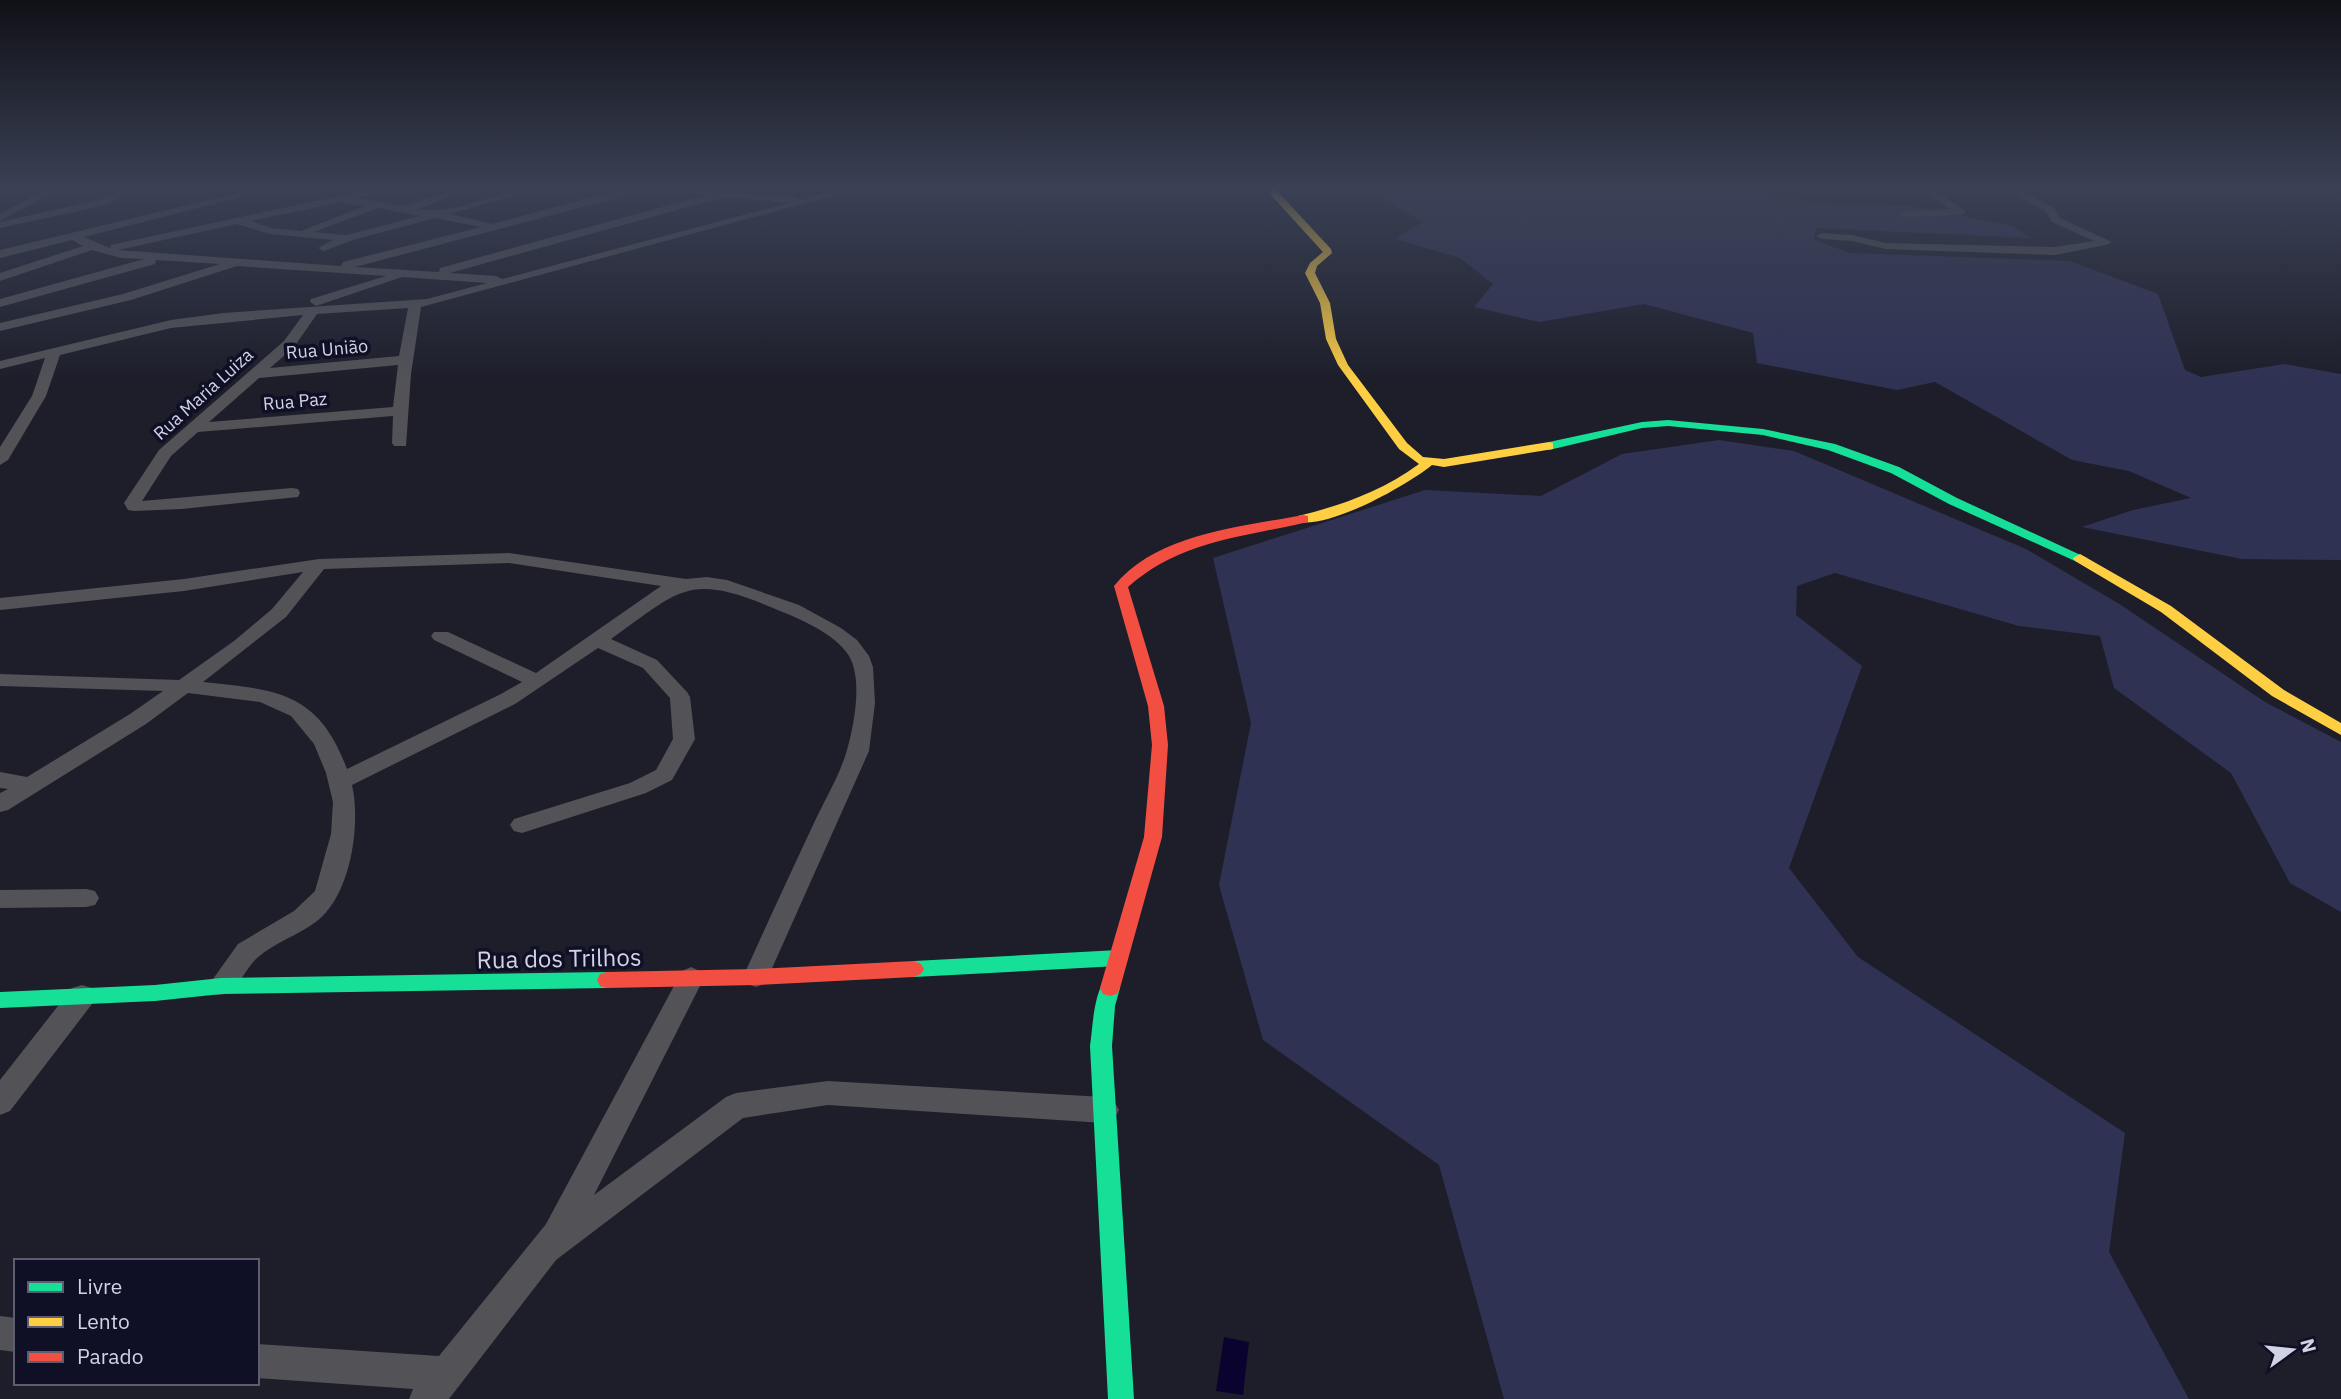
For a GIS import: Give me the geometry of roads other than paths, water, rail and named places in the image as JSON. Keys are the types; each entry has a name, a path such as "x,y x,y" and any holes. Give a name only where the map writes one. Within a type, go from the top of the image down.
{"street":[{"path":"0,277 87,251"},
{"path":"110,251 513,281"},
{"path":"331,269 399,251"},
{"path":"428,275 515,251"},
{"path":"0,365 145,329 223,317 415,305 624,251"},
{"path":"1328,251 1313,265 1310,273 1325,303 1331,339 1343,365 1412,456 1435,463"},
{"path":"0,303 166,257"},
{"path":"0,327 127,297 240,262"},
{"path":"284,312 404,274"},
{"path":"400,443 398,411 404,360 415,305"},
{"name":"Rua Maria Luiza","path":"292,494 141,506 132,503 166,453 289,344 313,311"},
{"path":"0,460 39,396 54,351"},
{"name":"Rua União","path":"253,374 404,360"},
{"name":"Rua Paz","path":"194,428 398,411"},
{"path":"1121,1399 1101,1046 1105,1006 1153,836 1160,745 1156,706 1121,586 1129,574 1158,557 1189,546 1354,506 1435,463 1668,423 1763,432 1830,447 1895,470 1953,501 2086,561 2166,610 2278,694 2341,730"},
{"path":"0,604 184,584 319,564 509,558 683,584 714,583 794,610 846,640 858,654 866,675 858,751 756,977"},
{"path":"0,804 84,754 186,686 279,613 319,564"},
{"path":"338,783 486,711 598,641 670,589 683,584"},
{"path":"440,636 537,681"},
{"path":"523,825 638,788 664,775 684,739 680,696 650,664 598,641"},
{"path":"0,680 96,681 186,686 247,693 278,700 298,710 324,738 345,812 344,830 322,902 298,922 251,948 236,961 221,986"},
{"path":"0,780 29,785"},
{"path":"0,899 86,898"},
{"name":"Rua dos Trilhos","path":"0,1000 221,986 756,977 1118,958"},
{"path":"691,978 551,1247 736,1106 828,1093 1104,1110"},
{"path":"0,1102 82,996"},
{"path":"259,1361 436,1387 559,1231"}]}
